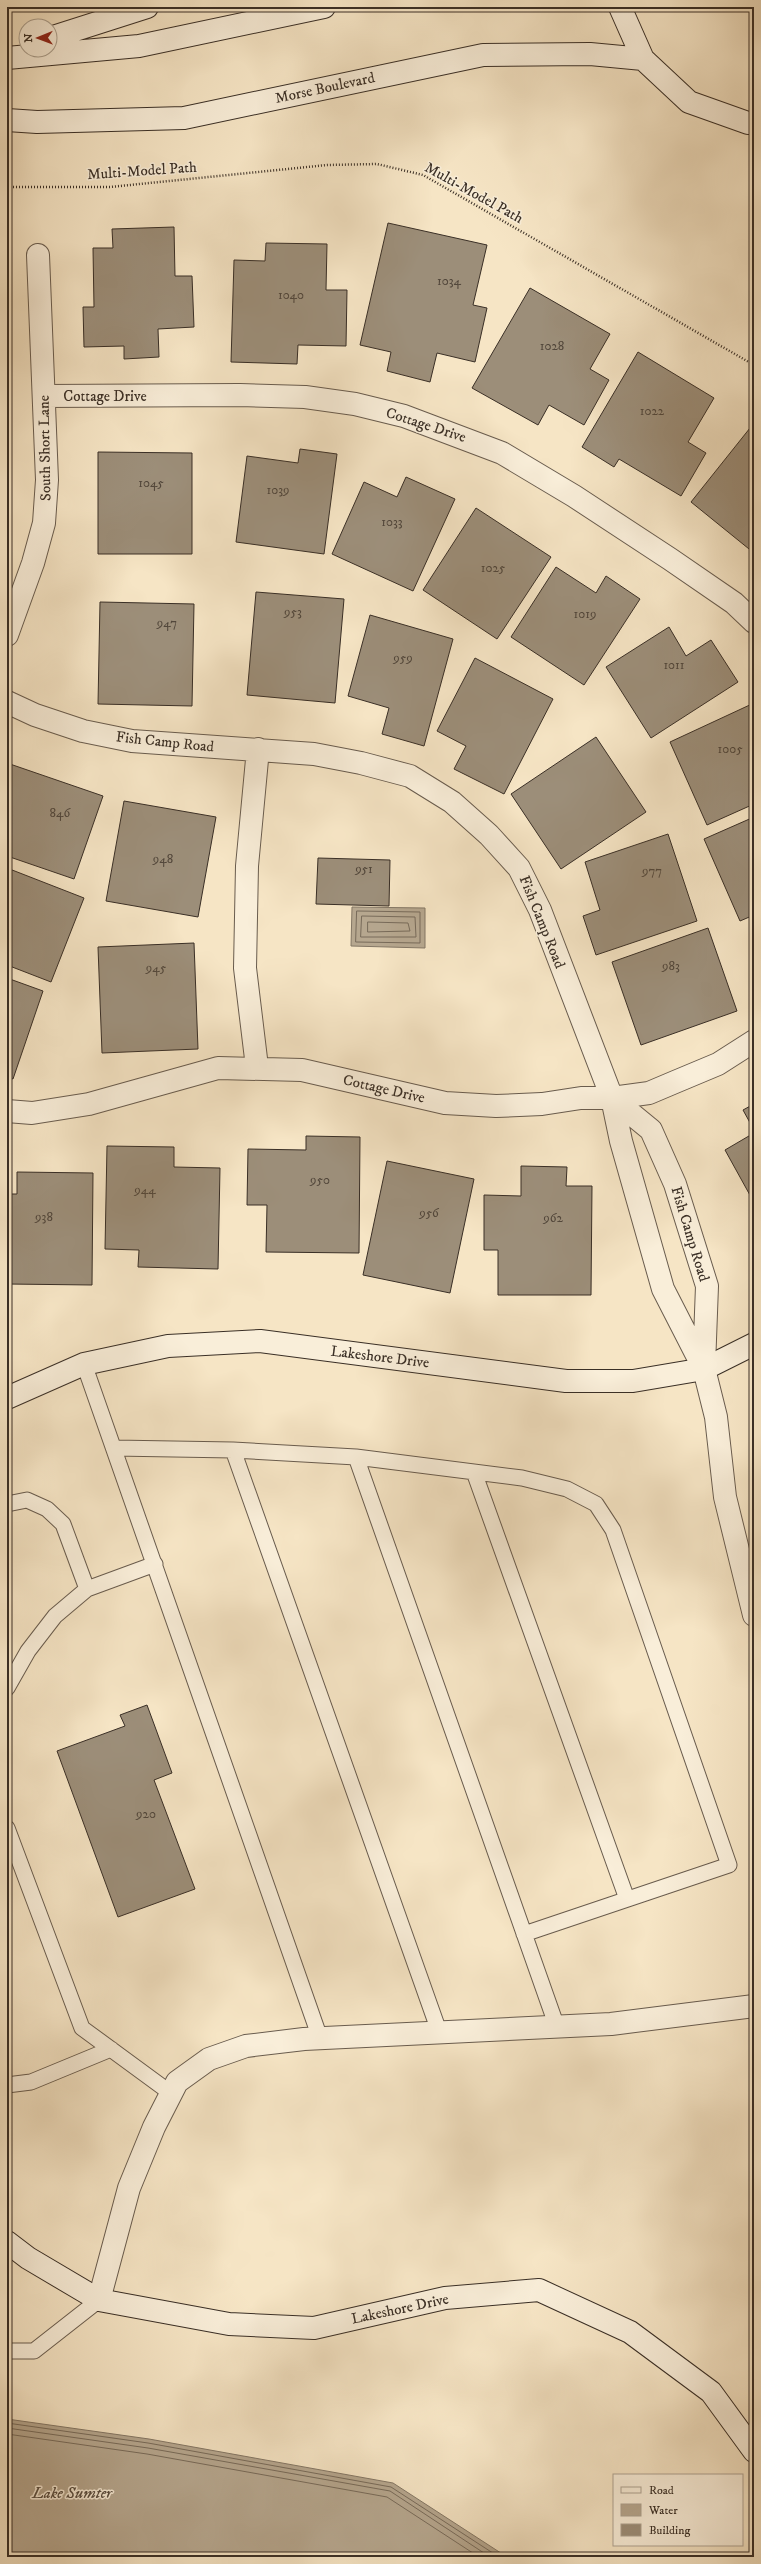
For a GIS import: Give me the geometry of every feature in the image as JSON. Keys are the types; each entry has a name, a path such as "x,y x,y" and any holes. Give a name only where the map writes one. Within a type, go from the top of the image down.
{"street":[{"path":"58,35 147,7"},
{"path":"7,58 139,46 324,7"},
{"path":"620,7 643,59 689,102 752,125"},
{"path":"7,50 18,47"},
{"name":"Morse Boulevard","path":"7,120 37,122 184,118 483,55 590,54 643,59"},
{"name":"South Short Lane","path":"7,635 33,563 44,523 47,480 38,255"},
{"name":"Cottage Drive","path":"44,396 240,395 305,397 355,404 404,416 455,433 509,457 574,496 670,559 734,603 754,622"},
{"name":"Fish Camp Road","path":"7,702 35,715 83,731 132,742 258,749 314,754 361,763 410,776 452,802 489,835 519,868 540,910 612,1098 621,1141 663,1289 704,1369"},
{"path":"257,1067 245,968 247,866 258,749"},
{"name":"Cottage Drive","path":"7,1110 32,1113 89,1104 218,1068 257,1067 302,1070 445,1103 496,1106 542,1104 581,1098 612,1098 650,1093 718,1064 754,1041"},
{"name":"Fish Camp Road","path":"612,1098 651,1130 675,1184 707,1286 704,1369"},
{"name":"Lakeshore Drive","path":"7,1398 84,1364 168,1346 260,1341 566,1381 634,1381 704,1369 754,1344"},
{"path":"704,1369 716,1417 725,1497 754,1615"},
{"path":"99,2300 129,2188 154,2128 178,2082 209,2059 246,2046 320,2038 440,2034 611,2024 754,2006"},
{"name":"Lakeshore Drive","path":"7,2242 28,2258 99,2300 229,2324 314,2328 445,2298 539,2290 636,2336 711,2392 754,2451"}],"lane":[{"path":"84,1364 320,2038"},
{"path":"114,1448 233,1450 356,1458 522,1478 567,1489 596,1504 613,1530 729,1865 524,1934"},
{"path":"233,1450 440,2034"},
{"path":"356,1458 557,2027"},
{"path":"474,1472 627,1899"},
{"path":"7,1504 27,1500 47,1509 63,1524 87,1589"},
{"path":"7,1688 28,1651 55,1616 87,1589 155,1564"},
{"path":"7,1828 82,2028 172,2094"},
{"path":"7,2085 31,2082 111,2049"},
{"path":"7,2351 34,2351 99,2300"}],"path":[{"name":"Multi-Model Path","path":"7,186 110,187 327,165 378,164 423,175 754,365"}],"water":[{"path":"352,907 425,908 425,948 351,946"},
{"name":"Lake Sumter","path":"7,2419 149,2439 393,2483 507,2557 7,2557"}],"building":[{"path":"388,223 487,245 473,305 487,308 475,362 437,353 430,382 387,371 391,352 360,345"},
{"path":"174,227 175,276 192,276 194,327 158,329 159,357 124,359 124,346 84,347 83,307 94,307 93,248 113,248 112,229"},
{"path":"266,243 327,244 326,290 347,290 346,346 298,345 297,364 231,362 234,260 265,261"},
{"path":"530,288 610,334 590,369 609,380 584,425 549,405 538,425 472,388"},
{"path":"638,352 714,398 688,442 706,453 681,496 619,459 614,467 582,447"},
{"path":"754,423 754,553 691,502"},
{"path":"300,449 337,454 324,554 236,542 247,456 298,463"},
{"path":"98,452 192,453 192,554 98,554"},
{"path":"406,477 455,499 413,591 332,554 364,482 397,497"},
{"path":"476,508 551,557 497,639 423,590"},
{"path":"556,567 596,593 606,576 640,599 584,685 511,637"},
{"path":"256,592 344,599 335,703 247,695"},
{"path":"100,602 194,604 192,706 98,704"},
{"path":"370,615 453,639 424,746 382,734 389,708 348,696"},
{"path":"669,627 686,656 711,640 738,682 651,738 606,667"},
{"path":"475,658 553,699 504,794 454,769 466,746 437,731"},
{"path":"754,703 754,804 707,825 670,742"},
{"path":"596,737 646,812 561,869 511,794"},
{"path":"7,763 103,796 74,879 7,856"},
{"path":"124,801 216,817 198,917 106,901"},
{"path":"754,817 754,915 740,921 704,839"},
{"path":"668,834 697,921 596,955 583,916 600,910 585,862"},
{"path":"318,858 390,860 389,906 316,904"},
{"path":"7,868 84,898 51,982 7,965"},
{"path":"708,928 737,1011 641,1045 612,962"},
{"path":"194,943 198,1049 102,1053 98,947"},
{"path":"7,978 43,991 13,1079 7,1077"},
{"path":"754,1104 754,1130 743,1110"},
{"path":"754,1133 754,1195 751,1197 725,1150"},
{"path":"306,1136 360,1137 359,1253 266,1252 267,1205 247,1205 248,1149 306,1150"},
{"path":"107,1146 174,1147 174,1167 220,1168 218,1269 138,1267 139,1250 105,1249"},
{"path":"387,1161 474,1179 450,1293 363,1275"},
{"path":"521,1166 567,1167 566,1186 592,1186 591,1295 498,1295 498,1250 484,1250 484,1195 521,1196"},
{"path":"17,1172 93,1173 92,1285 7,1284 7,1194 17,1194"},
{"path":"147,1705 172,1773 154,1780 195,1889 118,1917 57,1751 125,1726 120,1715"}]}
